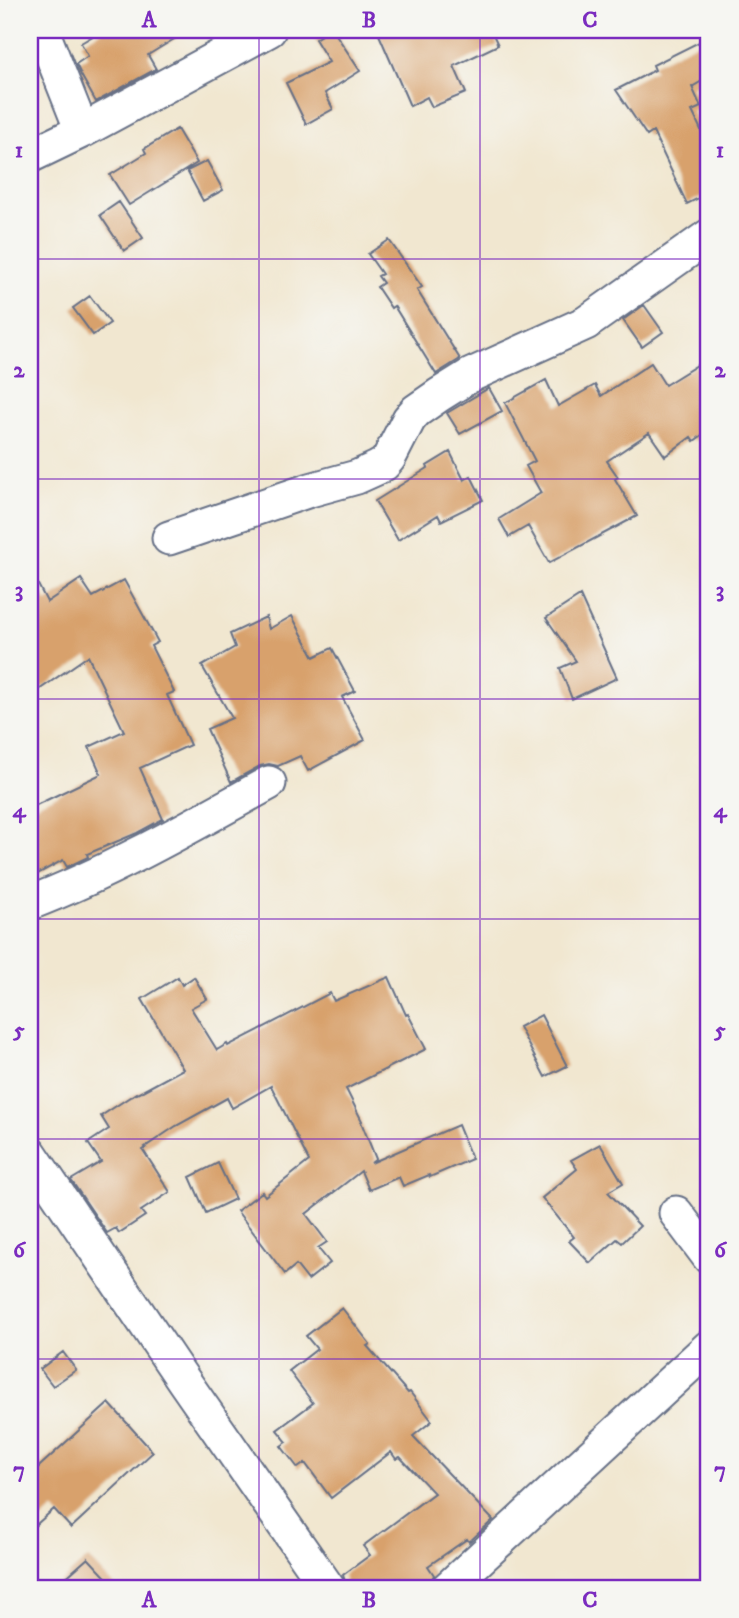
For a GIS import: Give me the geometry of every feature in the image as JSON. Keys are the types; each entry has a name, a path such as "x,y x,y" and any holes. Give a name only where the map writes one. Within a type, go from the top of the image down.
{"street":[{"path":"42,30 82,131"},
{"path":"30,156 82,131 269,30"},
{"path":"169,538 310,490 357,477 377,468 389,458 409,419 439,394 471,375 586,323 709,236"},
{"path":"30,903 107,870 269,783"},
{"path":"30,1153 176,1370 328,1588"},
{"path":"676,1213 709,1257"},
{"path":"448,1588 709,1346"}],"building":[{"path":"103,30 189,30 148,55 156,69 96,102 76,64 88,56 81,43"},
{"path":"333,30 360,71 325,93 333,109 306,124 286,83 329,62 315,39"},
{"path":"377,30 491,30 498,45 454,66 466,93 432,107 427,97 410,106"},
{"path":"709,37 709,77 692,87 701,107 692,111 709,147 709,193 687,204 653,132 647,136 616,90 655,70 653,65"},
{"path":"177,129 197,163 129,205 110,175 146,153 144,149"},
{"path":"207,161 223,190 203,201 187,171"},
{"path":"119,202 143,238 124,251 100,215"},
{"path":"389,240 422,287 417,290 460,359 436,374 394,306 391,308 377,287 383,283 378,276 382,274 368,254"},
{"path":"90,296 110,323 93,335 73,308"},
{"path":"644,305 663,332 642,347 623,320"},
{"path":"651,363 665,385 699,364 709,382 709,430 694,441 691,437 665,456 649,433 607,461 637,516 549,563 528,526 509,537 499,519 541,493 526,466 535,461 505,403 546,380 558,406 595,385 601,396"},
{"path":"489,388 502,411 460,434 447,413"},
{"path":"450,452 464,480 471,476 483,500 441,521 438,515 398,540 375,501"},
{"path":"30,569 47,602 81,579 93,597 124,580 158,642 151,646 174,692 167,695 190,745 140,768 163,819 87,854 88,857 67,867 63,860 30,878 30,808 101,774 89,747 124,731 88,656 30,696"},
{"path":"580,596 617,678 572,699 560,668 576,661 546,618"},
{"path":"292,616 314,657 332,648 355,691 342,697 365,740 308,771 300,756 278,766 260,766 231,782 207,729 232,718 202,666 235,647 230,634 266,617 269,629"},
{"path":"178,977 182,985 194,977 207,999 191,1008 217,1050 330,993 334,1001 389,977 406,1015 408,1014 426,1049 346,1089 362,1121 376,1159 371,1163 458,1125 472,1159 403,1186 399,1177 369,1190 361,1171 306,1214 327,1242 318,1248 330,1263 308,1280 296,1265 285,1274 237,1211 262,1192 265,1196 309,1161 271,1086 232,1108 227,1098 176,1126 145,1147 143,1150 170,1192 141,1211 145,1216 119,1233 116,1228 107,1233 71,1180 101,1162 88,1143 109,1129 101,1116 136,1093 183,1069 142,999"},
{"path":"541,1015 567,1066 545,1077 519,1027"},
{"path":"600,1144 623,1183 608,1192 640,1226 622,1243 617,1239 590,1263 569,1241 574,1237 542,1198 577,1169 571,1160"},
{"path":"218,1163 235,1199 206,1213 190,1177"},
{"path":"342,1308 370,1344 367,1346 408,1393 410,1392 432,1421 413,1436 493,1520 469,1542 467,1539 428,1566 434,1575 431,1581 420,1588 347,1588 343,1575 370,1555 363,1546 434,1493 400,1457 396,1459 391,1452 331,1498 305,1463 298,1468 281,1446 287,1442 277,1430 313,1403 289,1371 317,1349 306,1336"},
{"path":"63,1352 76,1370 53,1386 40,1369"},
{"path":"109,1403 153,1452 71,1528 54,1509 30,1530 30,1475"},
{"path":"88,1558 116,1588 54,1588"}]}
